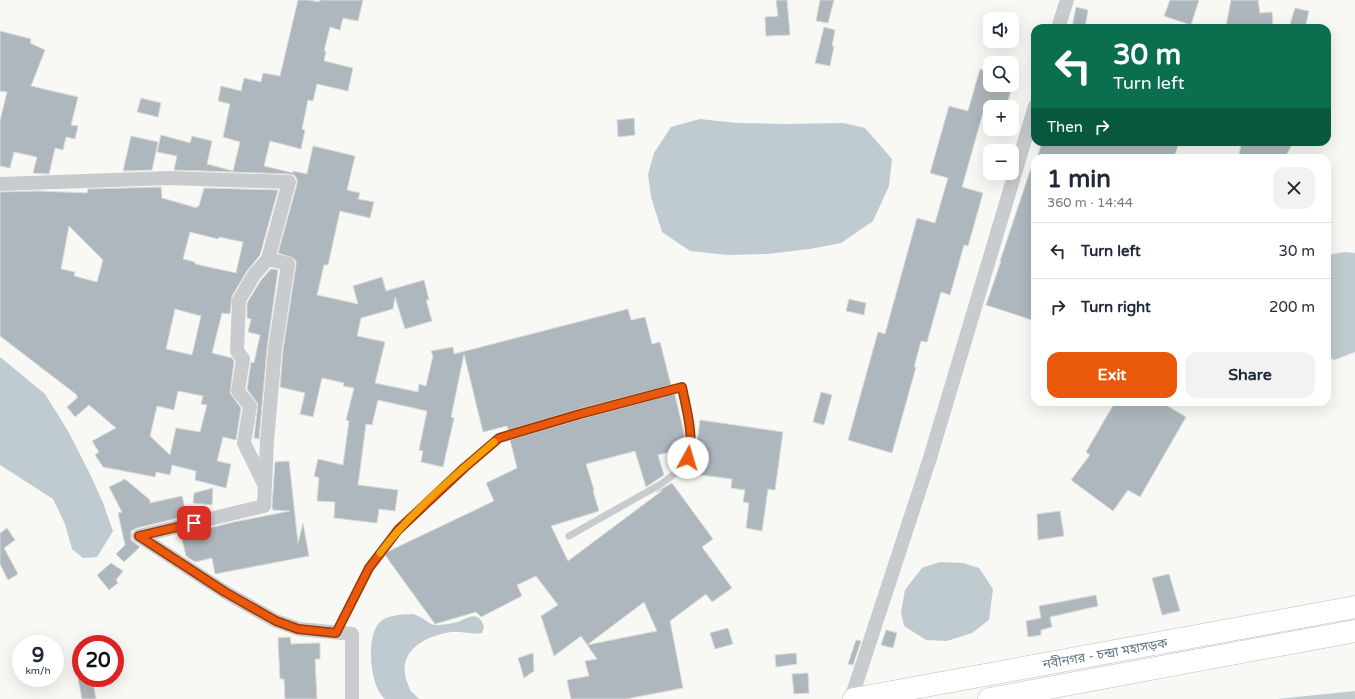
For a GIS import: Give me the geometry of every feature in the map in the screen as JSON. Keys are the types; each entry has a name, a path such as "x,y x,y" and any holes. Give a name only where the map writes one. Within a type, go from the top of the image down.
{"highway":[{"name":"নবীনগর - চন্দ্রা মহাসড়ক","path":"854,699 1355,607"},
{"name":"নবীনগর - চন্দ্রা মহাসড়ক","path":"989,699 1355,631"}],"street":[{"path":"1059,24 1067,0"},
{"path":"850,699 930,458 1031,119"},
{"path":"0,184 170,178 289,182 268,259 254,275 239,300 237,351 243,359 238,391 250,406 244,443 265,485"},
{"path":"268,259 288,264 276,349 267,441 264,506 139,536 225,592 276,621 298,629 352,634 352,699"}],"lane":[{"path":"336,633 369,568 398,530 464,468 499,438 580,414 682,387 689,426 690,450 685,466 661,484 568,536"}],"shaded area":[{"path":"700,119 737,123 843,123 865,128 892,159 889,186 873,221 841,243 810,249 767,254 728,255 690,251 662,232 651,197 648,174 654,153 671,127"},
{"path":"1344,252 1355,253 1355,352 1334,360 1331,358 1331,254"},
{"path":"0,357 45,394 68,431 91,476 113,531 97,557 83,558 72,549 65,524 53,499 0,465"},
{"path":"940,562 963,563 979,568 993,589 989,620 972,633 947,641 926,640 904,626 901,613 905,590 922,568"},
{"path":"413,614 435,625 457,622 476,616 482,621 484,627 482,633 474,634 451,632 440,634 421,643 413,649 408,656 405,665 405,675 410,689 419,699 385,699 380,693 373,673 371,661 372,638 375,629 383,619 395,615"},
{"path":"1355,691 1355,699 1277,699"}],"building":[{"path":"298,0 319,2 320,0 363,0 358,21 343,18 340,30 330,27 324,51 326,51 324,61 353,68 348,91 317,84 313,101 308,100 302,129 305,130 301,149 270,141 264,166 293,173 293,171 307,174 313,146 355,156 347,190 360,193 358,199 374,202 370,218 340,211 328,265 324,265 317,295 358,304 353,286 382,277 386,291 424,280 429,300 426,300 432,321 405,329 395,297 393,309 361,318 357,336 385,342 375,383 418,392 419,384 426,386 433,356 431,351 453,347 454,354 628,309 631,320 645,317 652,344 660,342 671,385 579,409 508,430 507,426 483,432 464,354 451,417 454,418 443,467 421,462 423,451 419,450 427,411 378,400 372,425 366,424 358,485 398,490 395,511 379,509 377,523 334,518 335,502 317,501 319,478 314,476 318,459 343,465 349,421 346,420 354,388 343,386 344,383 322,378 313,417 300,414 305,393 280,387 283,350 296,261 293,258 278,253 297,184 297,179 294,175 289,174 174,170 177,156 157,152 161,135 190,143 192,136 212,141 207,164 233,171 240,142 223,137 230,104 218,101 221,86 241,91 244,78 261,82 263,73 280,76"},
{"path":"776,0 787,0 790,35 766,36 765,17 778,16"},
{"path":"820,0 834,0 828,23 816,21"},
{"path":"1170,0 1199,0 1191,24 1164,16"},
{"path":"1231,0 1258,0 1260,13 1272,12 1273,24 1226,24"},
{"path":"1076,7 1088,10 1086,24 1073,24"},
{"path":"1295,8 1309,11 1306,24 1290,24"},
{"path":"824,27 835,30 832,46 834,46 830,66 815,63"},
{"path":"0,31 31,39 30,43 45,50 31,86 78,97 71,125 78,126 75,139 66,137 63,150 55,148 49,174 33,173 37,157 14,152 10,168 0,166 0,121 7,92 0,91"},
{"path":"980,69 983,70 983,92 1011,92 1008,100 983,100 983,113 962,187 983,193 968,246 964,245 950,295 941,292 927,342 921,341 914,367 916,367 892,453 848,440 878,332 885,334 917,218 935,223 948,178 930,173 949,106 968,111"},
{"path":"141,98 161,103 158,117 137,112"},
{"path":"634,118 635,135 618,137 617,120"},
{"path":"131,136 158,142 152,170 123,171"},
{"path":"1041,146 1178,146 1175,154 1038,154"},
{"path":"1241,146 1291,146 1287,154 1239,154"},
{"path":"1031,168 1031,320 986,305"},
{"path":"161,187 162,198 197,208 197,206 199,206 204,188 278,190 260,255 247,271 232,296 230,314 222,313 212,353 232,358 234,361 230,393 241,408 236,440 223,437 217,461 231,464 226,488 195,480 196,471 172,465 170,475 156,472 155,477 103,467 95,455 99,452 92,441 116,428 89,405 75,417 67,407 78,397 76,396 77,395 0,336 0,192 36,191 87,193 88,189","holes":["69,226 103,260 97,282 74,276 75,272 61,269","190,232 218,239 219,237 243,242 236,273 195,264 195,262 183,259","175,309 201,316 192,355 166,349","178,391 203,396 201,404 207,405 200,432 176,428 170,455 150,436 157,406 174,410"]},
{"path":"271,269 278,270 267,348 259,439 254,438 258,404 247,389 251,362 254,363 260,335 248,332 251,319 247,318 247,303 261,280"},
{"path":"849,299 866,303 864,315 846,311"},
{"path":"821,392 832,395 824,425 813,422"},
{"path":"673,394 675,395 684,433 685,448 658,455 664,475 646,487 635,451 586,464 599,511 551,526 568,561 663,490 656,492 672,483 713,539 702,547 732,588 712,602 706,594 670,621 683,688 626,699 571,699 567,680 589,676 585,661 597,659 587,645 581,636 554,656 541,616 558,605 536,576 517,585 522,596 481,617 476,612 435,624 385,555 387,552 494,501 486,483 517,468 510,440 581,419","holes":["644,602 657,631 587,645"]},
{"path":"1113,406 1168,406 1186,417 1140,497 1128,490 1113,511 1071,480 1090,455 1086,452"},
{"path":"700,420 783,432 775,490 768,489 762,531 746,528 749,503 743,502 745,490 731,488 732,479 693,474"},
{"path":"289,461 298,543 303,523 309,556 215,574 212,558 195,562 186,556 181,535 234,522 290,511 273,510 272,507 275,462"},
{"path":"125,479 150,500 150,503 182,496 187,516 137,528 131,531 131,540 140,547 124,562 116,554 125,545 118,513 122,512 109,487"},
{"path":"213,488 212,505 193,503 194,493"},
{"path":"1060,511 1064,536 1038,540 1037,514"},
{"path":"7,528 15,540 4,548 18,574 8,580 0,564 0,533"},
{"path":"111,563 123,571 116,580 118,583 109,590 97,575"},
{"path":"1169,574 1180,611 1162,615 1152,578"},
{"path":"1096,595 1098,606 1050,617 1052,627 1041,630 1041,635 1028,637 1026,621 1041,618 1039,606"},
{"path":"728,628 733,644 715,649 710,633"},
{"path":"886,630 897,633 893,648 881,645"},
{"path":"290,637 291,644 320,643 320,659 315,659 317,699 285,699 284,679 280,679 278,638"},
{"path":"856,640 861,641 853,665 848,664"},
{"path":"533,653 534,671 524,678 518,658"},
{"path":"796,653 797,664 776,667 775,655"},
{"path":"808,673 809,693 794,694 792,674"},
{"path":"80,687 94,687 96,699 82,699"}],"slow traffic":[{"path":"380,553 398,530 494,442"}],"route":[{"path":"194,523 139,536 225,592 276,621 298,629 336,633 369,568 398,530 464,468 499,438 580,414 682,387 689,426 690,450 688,458"}]}
